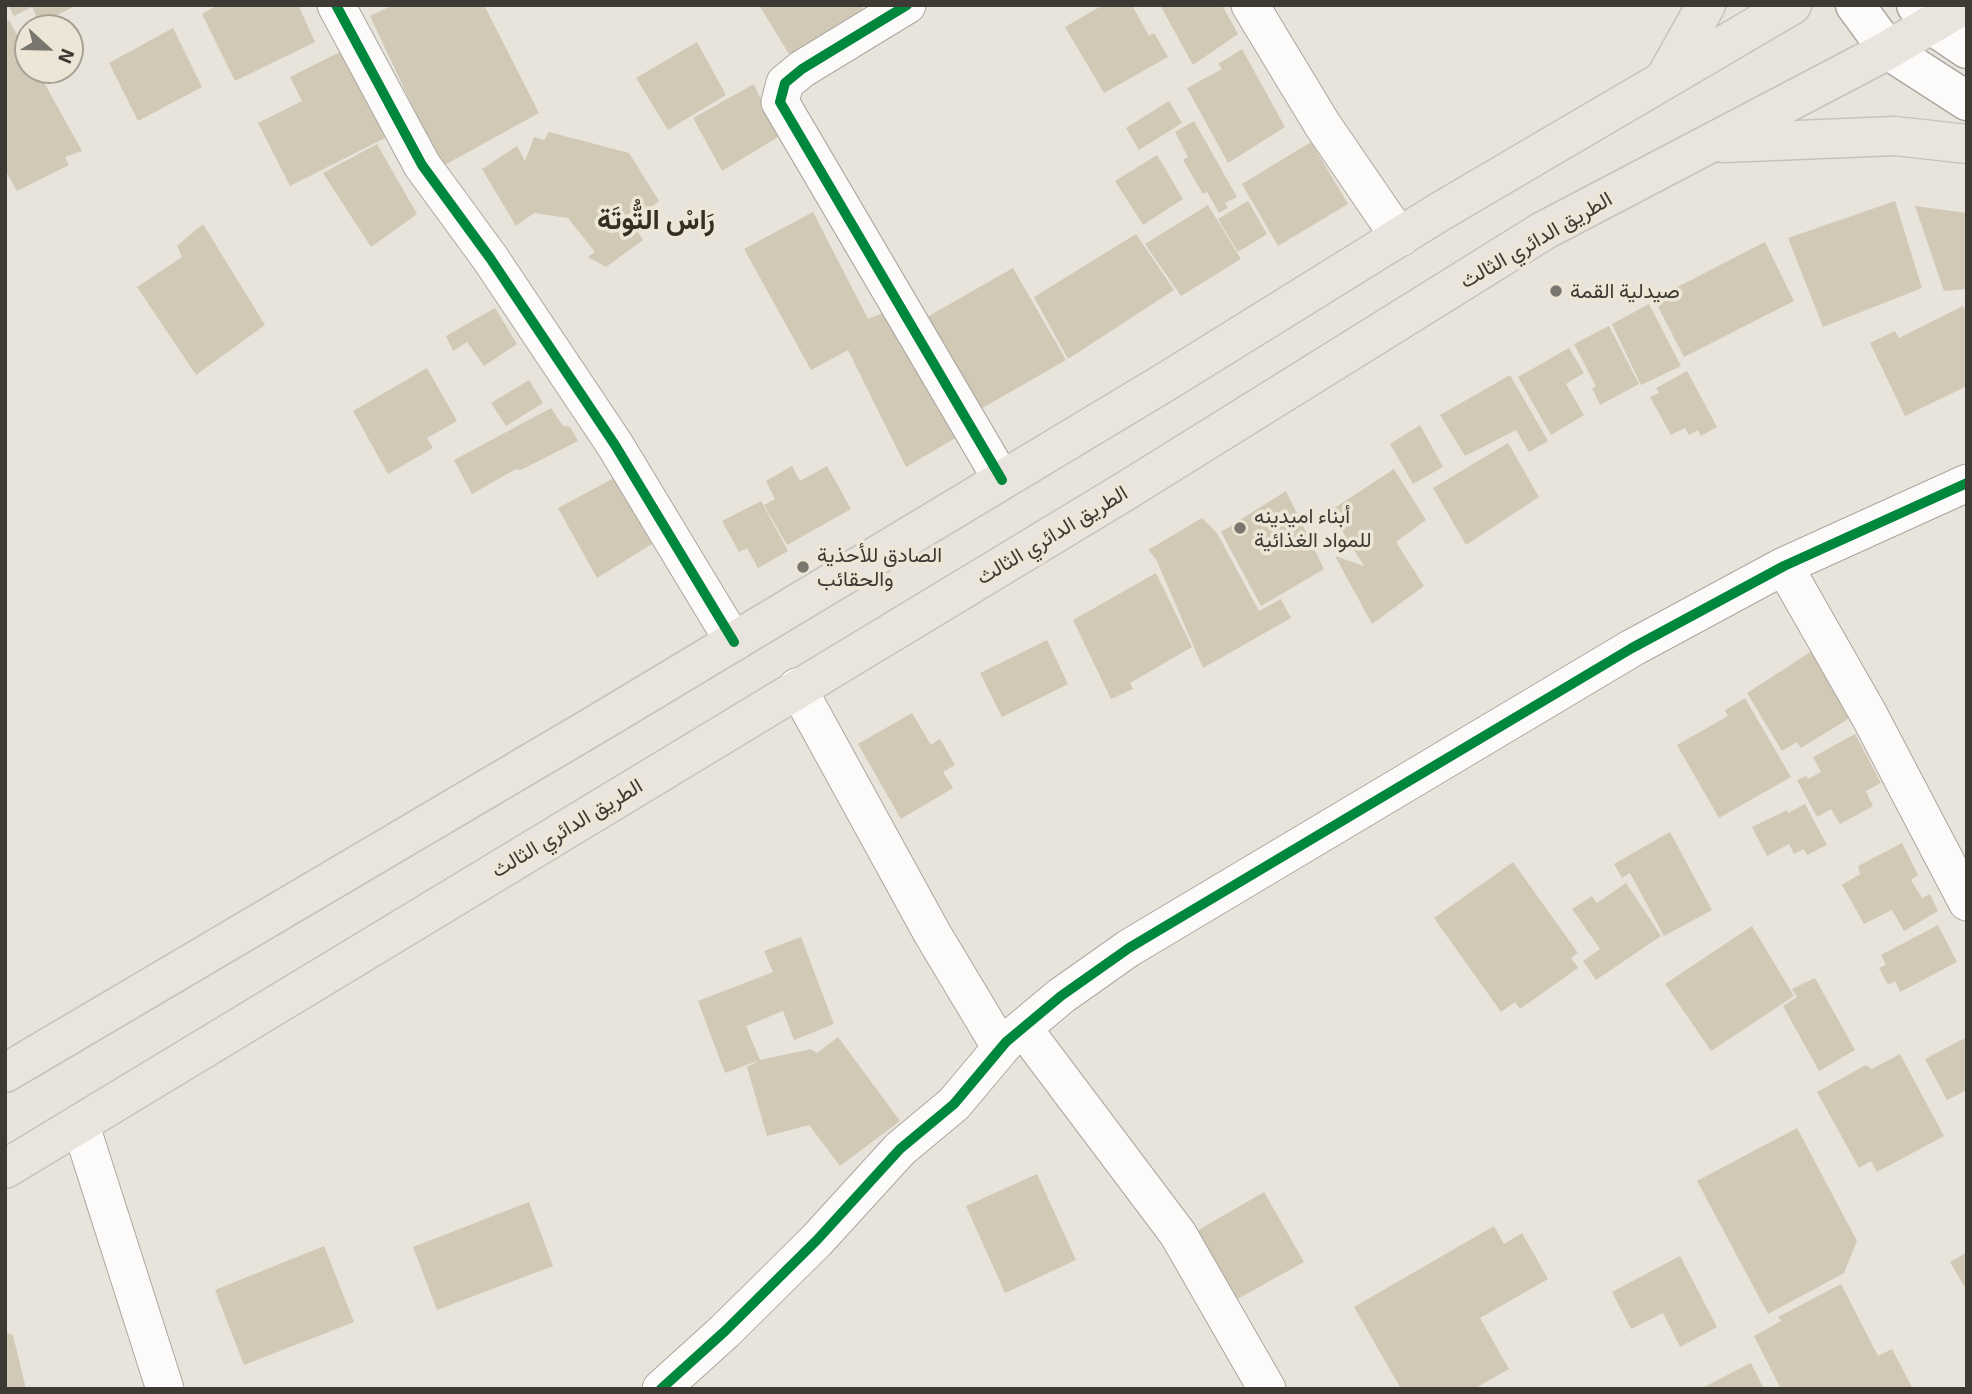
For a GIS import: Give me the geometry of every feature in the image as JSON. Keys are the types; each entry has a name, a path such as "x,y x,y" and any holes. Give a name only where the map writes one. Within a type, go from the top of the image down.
{"main road":[{"path":"1663,82 1706,5"},
{"path":"5,1073 247,933 734,642 1400,239 1441,211 1792,5"},
{"name":"الطريق الدائري الثالث","path":"5,1168 1127,490 1543,231 1888,50 1923,15 1964,5"},
{"path":"1711,144 1895,135 1967,144"}],"street":[{"path":"336,5 422,165 490,258 615,445 734,642"},
{"path":"907,5 802,69 785,83 780,102 1002,480"},
{"path":"1250,5 1322,124 1400,239"},
{"path":"1855,5 1888,50 1967,101"},
{"path":"1923,15 1967,49"},
{"path":"661,1389 725,1331 817,1240 901,1149 954,1104 1012,1038 1061,996 1129,948 1632,648 1784,566 1967,483"},
{"path":"1784,566 1869,715 1967,902"},
{"path":"797,687 978,1014 1012,1038 1178,1234 1267,1389"},
{"path":"80,1122 165,1389"}],"building":[{"path":"8,5 77,5 59,14 35,14 32,7 14,16"},
{"path":"218,5 298,5 315,42 235,81 202,14"},
{"path":"393,5 484,5 539,113 441,167 370,16"},
{"path":"759,5 861,5 865,13 789,54"},
{"path":"1103,5 1132,5 1149,36 1154,33 1168,57 1104,93 1065,27"},
{"path":"1160,5 1222,5 1238,34 1193,65"},
{"path":"9,20 14,29 14,84 45,84 82,151 65,157 69,165 17,191 5,170 5,22"},
{"path":"173,28 202,87 138,121 109,63"},
{"path":"697,42 726,95 668,130 636,78"},
{"path":"1242,49 1285,127 1228,163 1187,88 1222,69 1218,64"},
{"path":"344,50 387,137 290,186 258,123 302,101 290,77"},
{"path":"754,84 778,137 722,171 693,118"},
{"path":"1169,101 1182,123 1139,150 1126,128"},
{"path":"1194,121 1237,197 1225,203 1228,208 1219,213 1207,192 1203,194 1183,160 1188,157 1175,132"},
{"path":"549,132 629,153 659,201 632,222 643,240 606,267 588,257 595,252 568,218 534,213 516,226 482,169 517,146 525,161 534,137 544,140"},
{"path":"1311,142 1348,204 1278,246 1242,184"},
{"path":"377,144 417,214 371,247 323,173"},
{"path":"1157,155 1183,199 1143,225 1115,181"},
{"path":"1248,201 1267,234 1238,252 1218,219"},
{"path":"1895,201 1922,288 1823,327 1788,238"},
{"path":"1208,205 1241,259 1181,296 1145,244"},
{"path":"1915,206 1967,213 1967,289 1944,291"},
{"path":"813,212 868,319 890,310 957,437 906,467 848,350 811,370 744,249"},
{"path":"203,224 265,325 196,375 137,287 182,257 177,246"},
{"path":"1136,234 1174,290 1068,359 1034,297"},
{"path":"1765,242 1794,301 1684,357 1654,299"},
{"path":"1013,268 1066,360 979,410 927,317"},
{"path":"1649,304 1681,366 1641,385 1612,324"},
{"path":"1963,306 1967,314 1967,386 1905,416 1870,343 1895,331 1899,338"},
{"path":"495,308 517,344 484,366 467,342 453,351 446,336"},
{"path":"1609,326 1639,384 1600,405 1592,388 1596,386 1574,344"},
{"path":"1569,348 1584,373 1566,384 1584,415 1551,435 1518,377"},
{"path":"427,368 457,421 427,438 433,448 388,474 353,411"},
{"path":"1687,371 1717,427 1701,436 1698,430 1689,435 1685,428 1671,435 1650,397 1659,393 1656,388"},
{"path":"1510,375 1548,441 1529,452 1516,430 1465,456 1440,415"},
{"path":"529,380 543,403 506,426 491,403"},
{"path":"551,408 563,426 570,427 578,441 521,470 516,469 472,494 454,460"},
{"path":"1420,425 1443,467 1413,484 1390,444"},
{"path":"1508,443 1539,497 1466,545 1433,488"},
{"path":"792,466 800,481 827,466 851,509 787,545 764,505 775,499 766,481"},
{"path":"1394,469 1426,520 1396,542 1424,586 1372,624 1335,556 1364,566 1330,511"},
{"path":"614,478 652,544 597,578 558,508"},
{"path":"1286,491 1324,569 1261,606 1221,532"},
{"path":"761,501 788,551 758,568 747,548 739,552 722,521"},
{"path":"1202,518 1217,533 1259,611 1281,599 1291,618 1203,668 1156,559 1148,550"},
{"path":"1156,573 1192,647 1130,683 1133,689 1111,699 1073,620"},
{"path":"1047,640 1068,684 1002,717 980,673"},
{"path":"1815,649 1853,716 1801,748 1797,742 1782,751 1747,693"},
{"path":"1745,698 1791,777 1719,818 1677,745 1728,716 1725,710"},
{"path":"912,713 931,745 940,739 955,765 943,772 953,788 901,819 858,744"},
{"path":"1855,734 1881,783 1866,791 1873,806 1840,824 1831,809 1817,817 1797,780 1806,776 1808,779 1821,772 1813,757"},
{"path":"1805,804 1827,845 1807,855 1804,849 1794,854 1789,844 1767,856 1752,827"},
{"path":"1670,832 1712,910 1664,936 1630,873 1622,878 1614,864"},
{"path":"1902,843 1918,875 1911,880 1922,898 1930,894 1938,911 1904,931 1892,910 1864,924 1842,885 1860,874 1858,866"},
{"path":"1513,862 1578,953 1571,958 1578,968 1520,1009 1515,1002 1501,1012 1434,918"},
{"path":"1626,883 1661,936 1596,980 1583,961 1600,949 1572,909 1592,896 1597,903"},
{"path":"1938,925 1957,962 1900,992 1895,981 1888,985 1879,968 1886,965 1881,955"},
{"path":"1752,926 1794,996 1711,1051 1665,984"},
{"path":"801,937 834,1024 794,1040 783,1011 746,1026 760,1060 725,1073 698,1001 773,972 764,951"},
{"path":"1815,978 1855,1050 1819,1071 1783,1006 1797,997 1792,989"},
{"path":"838,1037 900,1121 840,1166 809,1125 767,1136 747,1067 760,1060 811,1049 817,1053"},
{"path":"1967,1037 1967,1090 1947,1100 1925,1059"},
{"path":"1900,1054 1944,1136 1877,1172 1871,1161 1859,1168 1817,1092 1866,1065 1872,1069"},
{"path":"1797,1128 1857,1241 1844,1273 1768,1314 1697,1181"},
{"path":"1037,1174 1076,1260 1005,1293 966,1206"},
{"path":"1264,1192 1304,1262 1234,1301 1195,1232"},
{"path":"529,1202 553,1266 437,1310 413,1247"},
{"path":"1494,1226 1504,1244 1522,1233 1548,1279 1480,1318 1509,1369 1474,1389 1401,1389 1354,1307"},
{"path":"324,1246 354,1322 244,1365 215,1290"},
{"path":"1967,1252 1967,1291 1950,1262"},
{"path":"1680,1256 1717,1327 1680,1347 1663,1313 1631,1329 1612,1292"},
{"path":"1841,1284 1878,1356 1892,1349 1913,1389 1781,1389 1754,1336 1781,1321 1778,1317"},
{"path":"5,1332 13,1335 26,1389 5,1389"},
{"path":"1751,1363 1764,1389 1700,1389"}],"cycle path":[{"path":"336,5 422,165 490,258 615,445 734,642"},
{"path":"907,5 802,69 785,83 780,102 1002,480"},
{"path":"661,1389 725,1331 817,1240 900,1149 954,1104 1006,1042 1061,996 1129,948 1632,648 1784,566 1967,483"}],"place":[{"name":"صيدلية القمة","path":"1556,291"},
{"name":"أبناء اميدينه للمواد الغذائية","path":"1240,528"},
{"name":"الصادق للأحذية والحقائب","path":"803,567"}],"district":[{"name":"رَاسْ التُّوتَة","path":"656,220"}]}
